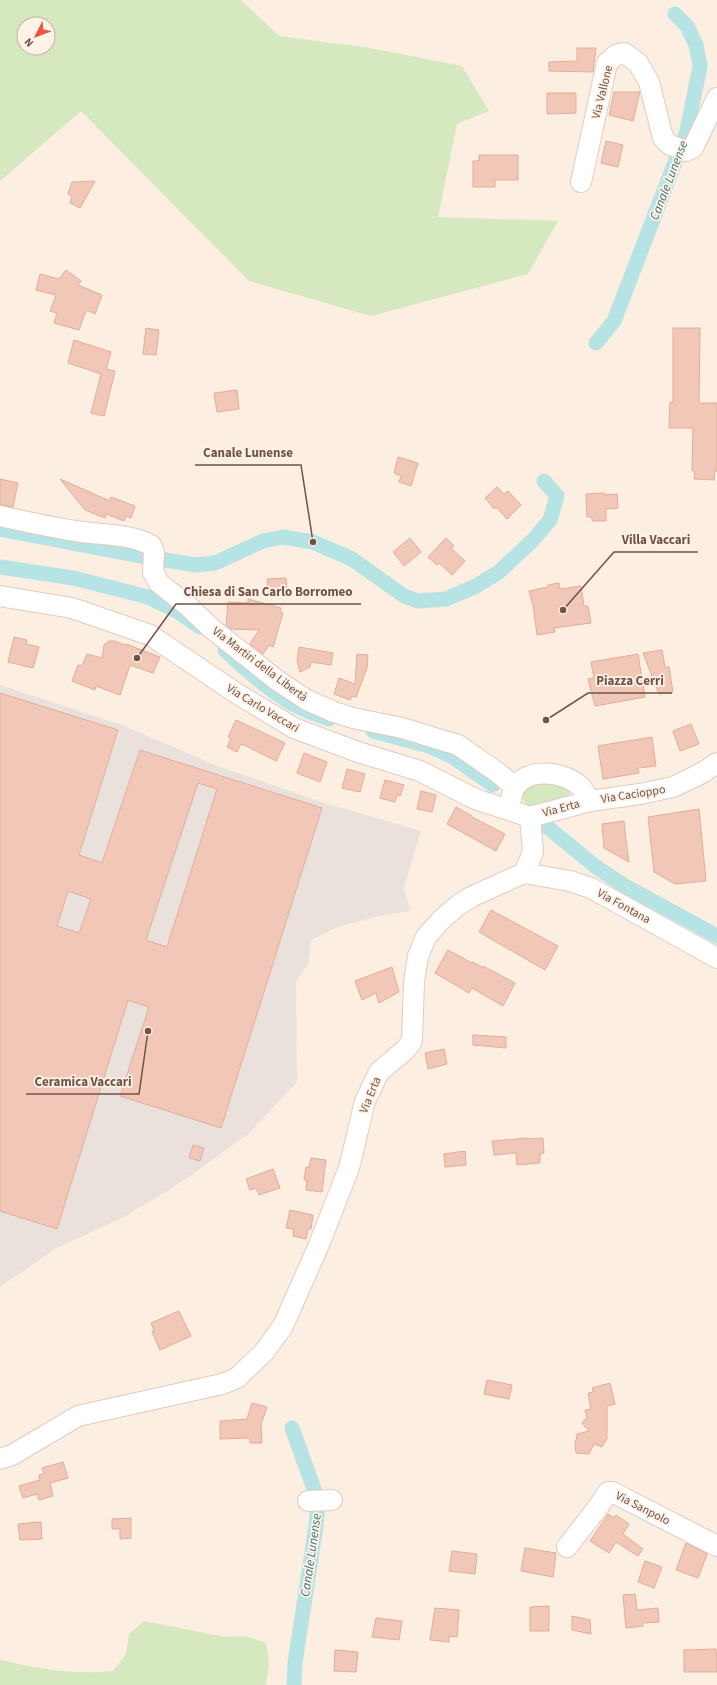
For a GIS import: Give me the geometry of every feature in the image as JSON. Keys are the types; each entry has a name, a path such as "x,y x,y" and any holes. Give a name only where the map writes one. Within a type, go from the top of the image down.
{"street":[{"name":"Via Vallone","path":"581,182 607,63 616,55 624,53 638,63 649,82 663,138 678,148 693,148 717,98"},
{"name":"Via Martiri della Libertà","path":"0,516 81,532 140,540 151,545 156,579 164,589 188,606 211,628 278,681 307,700 334,712 353,718 402,728 458,745 497,772 515,787"},
{"name":"Via Carlo Vaccari","path":"0,596 72,608 150,635 240,695 294,728 358,752 420,771 475,799 530,817"},
{"name":"Via Cacioppo","path":"590,801 673,787 702,773 717,763"},
{"path":"507,810 515,787 524,778 541,774 553,773 561,775 581,788 590,801"},
{"name":"Via Erta","path":"0,1459 12,1455 78,1416 222,1384 237,1378 264,1352 283,1326 318,1247 349,1168 365,1101 380,1072 405,1050 412,1040 414,982 418,956 426,937 440,920 457,906 471,897 524,873 533,852 530,817 590,801"},
{"name":"Via Fontana","path":"524,873 570,881 591,888 717,958"},
{"name":"Via Sanpolo","path":"567,1547 608,1492 612,1492 717,1546"},
{"path":"308,1501 332,1500"}],"shaded area":[{"path":"0,685 122,725 220,767 328,804 421,831 404,888 410,911 380,916 337,927 311,940 308,965 296,981 297,1082 248,1134 177,1185 122,1218 55,1249 0,1287"}],"green space":[{"path":"0,0 241,0 279,36 370,48 462,66 489,111 457,124 438,217 558,221 528,274 371,316 249,281 81,111 0,181"},
{"path":"542,778 570,790 569,798 533,808 526,804 523,800 525,792"},
{"path":"144,1621 225,1637 246,1636 266,1643 269,1663 266,1685 0,1685 0,1660 70,1672 113,1671 126,1654 129,1634"}],"building":[{"path":"577,48 596,48 593,72 549,71 549,62 577,61"},
{"path":"614,92 640,92 633,121 609,115"},
{"path":"547,93 576,93 576,113 547,114"},
{"path":"606,141 623,145 618,167 601,163"},
{"path":"479,155 518,155 518,180 495,180 495,187 473,187 473,161 479,161"},
{"path":"95,181 80,208 70,203 72,196 68,194 72,182"},
{"path":"66,270 81,281 78,285 102,295 95,314 86,310 79,330 54,323 57,313 50,311 56,295 36,290 40,274 59,279"},
{"path":"146,328 159,330 156,355 143,354"},
{"path":"673,328 700,328 699,403 717,403 717,471 715,471 714,480 694,479 695,471 692,471 693,428 669,428 670,402 673,403"},
{"path":"74,340 111,352 106,369 115,371 104,416 91,413 101,374 68,363"},
{"path":"237,390 239,409 217,412 214,393"},
{"path":"398,457 418,463 411,486 399,482 401,476 394,473"},
{"path":"0,479 18,483 13,507 0,505"},
{"path":"60,479 110,501 111,497 135,506 131,518 126,516 124,521 106,514 105,518 85,510"},
{"path":"497,487 504,494 508,491 521,505 507,519 496,507 494,509 485,498"},
{"path":"604,493 604,495 617,494 618,508 606,509 606,521 592,521 592,517 587,517 586,494"},
{"path":"410,538 421,552 404,566 393,552"},
{"path":"446,538 454,546 451,548 465,561 452,575 439,563 437,565 428,557"},
{"path":"286,578 287,590 268,591 267,579"},
{"path":"559,583 560,589 581,586 584,606 588,606 591,623 554,628 555,632 537,635 533,605 529,591"},
{"path":"248,599 281,608 280,612 283,613 273,647 269,645 263,654 250,644 259,630 230,629 226,626 228,602 248,603"},
{"path":"14,637 27,640 26,644 39,647 33,668 8,662"},
{"path":"109,641 126,644 160,657 153,673 130,665 120,695 96,686 95,690 72,681 78,665 82,666 87,654 102,658 104,645"},
{"path":"299,647 333,653 331,665 311,662 310,667 300,672 297,660"},
{"path":"662,650 665,667 669,667 673,692 659,694 643,653"},
{"path":"357,654 368,655 367,668 356,697 352,696 350,700 334,694 339,678 355,684"},
{"path":"638,654 645,697 595,706 588,679 594,678 591,662"},
{"path":"0,693 118,730 79,855 102,863 140,750 322,808 221,1128 120,1096 149,1007 128,1000 57,1229 0,1211","holes":["198,783 217,789 167,947 146,940","68,891 91,899 79,933 57,926"]},
{"path":"236,720 285,743 276,761 241,744 237,752 227,747 231,739 228,737"},
{"path":"691,724 699,744 680,751 673,731"},
{"path":"652,737 656,766 638,768 639,773 603,779 598,746"},
{"path":"304,753 327,762 320,782 297,773"},
{"path":"347,769 365,774 360,792 342,788"},
{"path":"385,780 404,785 400,796 397,795 395,802 380,798"},
{"path":"421,791 436,795 432,812 417,809"},
{"path":"456,807 505,834 496,851 447,824"},
{"path":"699,809 706,881 675,884 654,872 648,817"},
{"path":"624,821 629,862 604,848 602,824"},
{"path":"491,910 558,946 545,970 479,932"},
{"path":"448,950 515,983 503,1006 472,988 469,993 435,973"},
{"path":"392,967 399,992 379,1003 376,993 362,1000 355,981"},
{"path":"473,1035 506,1037 506,1048 473,1045"},
{"path":"444,1049 447,1064 428,1069 425,1053"},
{"path":"543,1138 544,1153 540,1154 540,1163 517,1165 516,1153 494,1155 492,1141"},
{"path":"193,1145 204,1148 200,1161 189,1158"},
{"path":"465,1151 466,1165 445,1167 444,1154"},
{"path":"311,1158 326,1160 322,1192 306,1190 307,1180 304,1180 306,1167 309,1167"},
{"path":"273,1169 280,1188 259,1195 256,1188 250,1190 246,1179"},
{"path":"290,1210 313,1215 311,1229 308,1229 306,1239 293,1236 294,1229 286,1228"},
{"path":"179,1311 191,1336 160,1350 152,1332 154,1331 151,1323"},
{"path":"487,1380 512,1385 509,1399 484,1394"},
{"path":"610,1383 615,1404 607,1406 607,1438 602,1447 594,1444 589,1454 576,1453 575,1441 577,1434 589,1431 582,1423 587,1417 585,1410 591,1409 588,1393 593,1392 592,1388"},
{"path":"252,1403 267,1407 261,1424 262,1443 250,1443 250,1438 220,1439 220,1421 247,1419"},
{"path":"63,1462 68,1478 50,1483 53,1496 39,1500 37,1494 23,1498 19,1486 40,1480 39,1475 44,1474 42,1468"},
{"path":"608,1514 614,1518 616,1515 629,1524 623,1534 643,1549 638,1556 616,1542 609,1553 590,1541"},
{"path":"131,1518 131,1538 120,1539 120,1529 112,1529 112,1519"},
{"path":"41,1522 42,1539 20,1540 18,1524"},
{"path":"686,1543 707,1554 698,1578 676,1570"},
{"path":"525,1548 556,1553 553,1577 521,1571"},
{"path":"452,1551 477,1554 475,1574 449,1571"},
{"path":"645,1561 662,1567 654,1588 638,1582"},
{"path":"635,1594 637,1610 658,1608 659,1622 643,1623 643,1626 626,1628 623,1595"},
{"path":"549,1606 549,1631 530,1631 530,1607"},
{"path":"435,1608 459,1610 457,1637 449,1636 449,1642 430,1640"},
{"path":"572,1616 590,1620 591,1634 572,1630"},
{"path":"376,1618 402,1621 399,1640 372,1637"},
{"path":"716,1649 717,1672 684,1672 684,1650"},
{"path":"335,1650 358,1652 356,1672 334,1671"}],"waterway":[{"name":"Canale Lunense","path":"596,343 614,321 687,131 700,66 696,45 687,26 675,14"},
{"name":"Canale Lunense","path":"0,529 140,556 196,565 215,563 263,541 283,537 313,542 352,559 404,596 418,601 446,599 476,586 499,572 533,540 550,520 557,496 544,481"},
{"path":"0,567 73,578 148,597 177,611 200,627"},
{"path":"225,650 252,675 284,699 308,711 329,719"},
{"path":"373,731 429,746 453,757 493,785"},
{"path":"545,825 596,867 625,886 717,936"},
{"name":"Canale Lunense","path":"292,1428 318,1500 316,1526 295,1663 294,1685"}],"place":[{"name":"Canale Lunense","path":"313,542"},
{"name":"Villa Vaccari","path":"563,610"},
{"name":"Chiesa di San Carlo Borromeo","path":"137,658"},
{"name":"Piazza Cerri","path":"546,720"},
{"name":"Ceramica Vaccari","path":"148,1031"}]}
